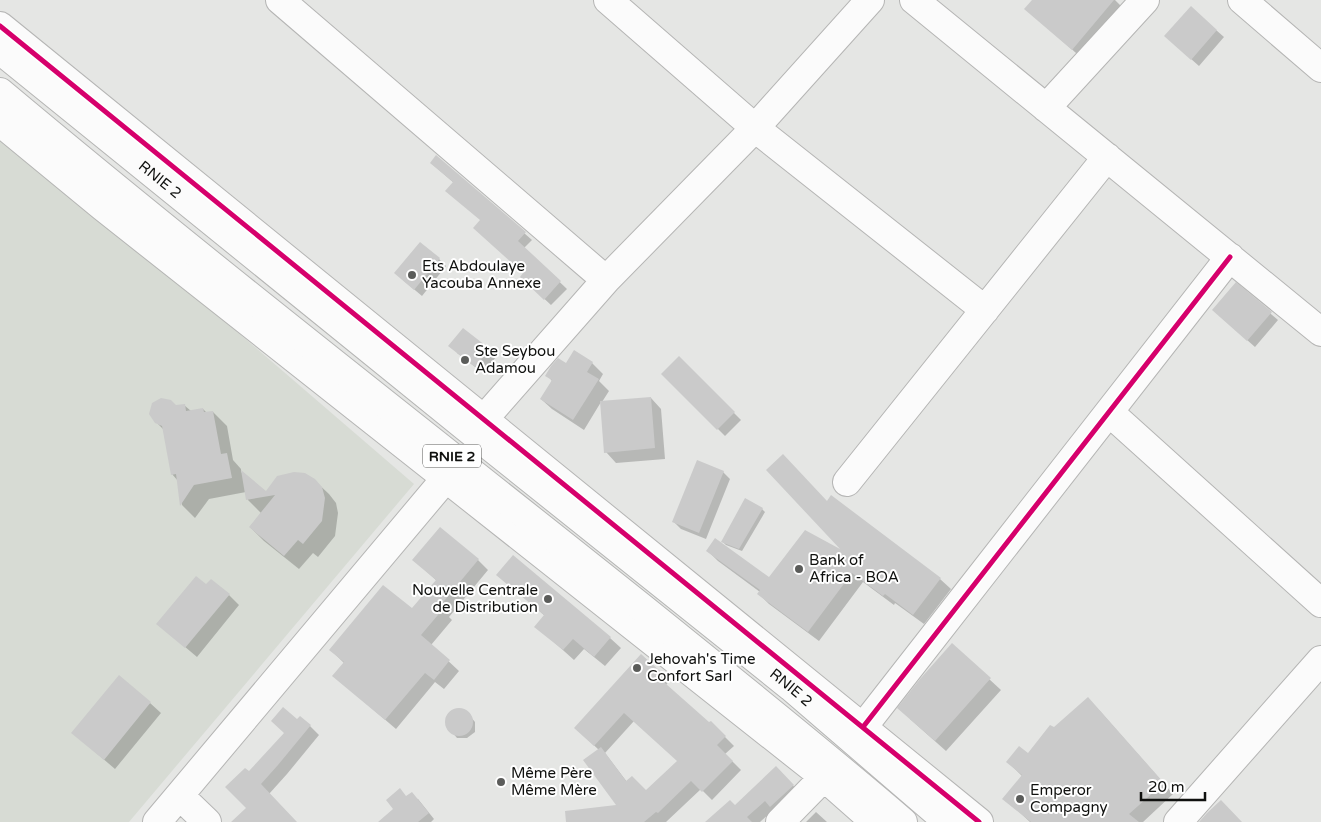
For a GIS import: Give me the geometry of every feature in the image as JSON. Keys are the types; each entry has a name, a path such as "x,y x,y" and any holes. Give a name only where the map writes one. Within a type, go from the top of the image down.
{"main road":[{"path":"280,0 606,280"},
{"path":"608,0 756,128 985,310"},
{"path":"483,420 606,280 756,128 870,0"},
{"path":"914,0 1321,332"},
{"path":"1046,108 1145,0"},
{"path":"1242,0 1321,68"},
{"path":"0,26 979,822"},
{"name":"RNIE 2","path":"0,50 467,428 761,662 948,822"},
{"name":"RNIE 2","path":"0,92 117,190 459,461 832,761 903,822"},
{"path":"0,122 111,213 824,777 875,822"},
{"path":"847,482 1107,157"},
{"path":"863,727 1230,258"},
{"path":"1110,412 1321,603"},
{"path":"157,822 446,478"},
{"path":"1178,822 1321,660"},
{"path":"780,822 824,777"},
{"path":"180,796 207,822"}],"shaded area":[{"path":"0,134 99,213 414,484 129,822 0,822"}],"building":[{"path":"1032,0 1114,0 1072,50 1024,9"},
{"path":"1191,6 1217,30 1191,60 1164,36"},
{"path":"436,155 526,232 518,241 561,281 544,300 520,277 523,273 473,228 480,220 445,191 453,182 430,163"},
{"path":"420,242 440,258 414,290 394,273"},
{"path":"1236,282 1272,312 1247,341 1212,310"},
{"path":"463,328 490,349 475,367 448,346"},
{"path":"574,350 593,362 587,372 599,379 573,420 540,399 552,380 545,376 551,366 558,358 566,363"},
{"path":"679,356 735,412 717,430 661,374"},
{"path":"651,397 655,448 604,453 600,401"},
{"path":"161,398 171,400 176,405 185,404 186,411 203,408 204,412 213,411 221,454 227,453 232,478 194,485 180,506 176,474 171,475 162,426 155,423 149,414 152,403"},
{"path":"783,454 827,501 831,495 941,578 913,615 852,573 808,632 757,594 760,590 706,551 715,538 769,577 805,530 840,549 766,470"},
{"path":"697,460 724,471 699,533 672,522"},
{"path":"241,470 266,491 277,476 294,472 305,473 315,479 322,487 325,498 322,521 303,544 298,540 284,556 249,527 275,495 246,500"},
{"path":"745,498 763,508 739,549 721,542"},
{"path":"440,527 479,559 439,607 443,609 421,635 450,660 434,680 425,673 385,720 332,676 344,662 329,650 383,585 412,608 436,580 412,560"},
{"path":"513,555 611,637 594,657 573,639 563,650 534,627 544,615 496,575"},
{"path":"196,576 206,584 211,579 230,594 185,648 156,624"},
{"path":"952,643 991,678 935,741 897,708"},
{"path":"641,654 661,672 657,676 726,736 717,745 733,761 702,792 691,781 658,813 656,812 644,822 566,822 565,811 616,805 583,760 601,747 626,781 632,776 646,790 677,761 624,713 594,746 574,728"},
{"path":"119,675 151,702 104,760 71,733"},
{"path":"1088,697 1164,783 1129,814 1139,822 1031,822 1002,799 1022,775 1006,762 1019,746 1028,753 1050,725 1054,727"},
{"path":"283,707 297,719 300,716 311,725 261,784 297,822 231,822 246,808 225,787 245,768 249,771 284,733 271,721"},
{"path":"459,708 469,712 473,722 469,732 459,736 449,732 445,722 449,712"},
{"path":"776,766 794,785 770,807 765,801 747,817 752,822 705,822 730,800 735,805"},
{"path":"400,788 406,796 412,792 429,813 418,822 378,822 393,809 386,800"},
{"path":"1221,800 1242,822 1199,822 1207,813"}],"cycle path":[{"path":"0,26 979,822"},
{"path":"863,727 1230,257"}],"place":[{"name":"Ets Abdoulaye Yacouba Annexe","path":"412,275"},
{"name":"Ste Seybou Adamou","path":"465,360"},
{"name":"Bank of Africa - BOA","path":"799,569"},
{"name":"Nouvelle Centrale de Distribution","path":"548,599"},
{"name":"Jehovah's Time Confort Sarl","path":"637,668"},
{"name":"Même Père Même Mère","path":"501,782"},
{"name":"Emperor Compagny","path":"1020,799"}]}
